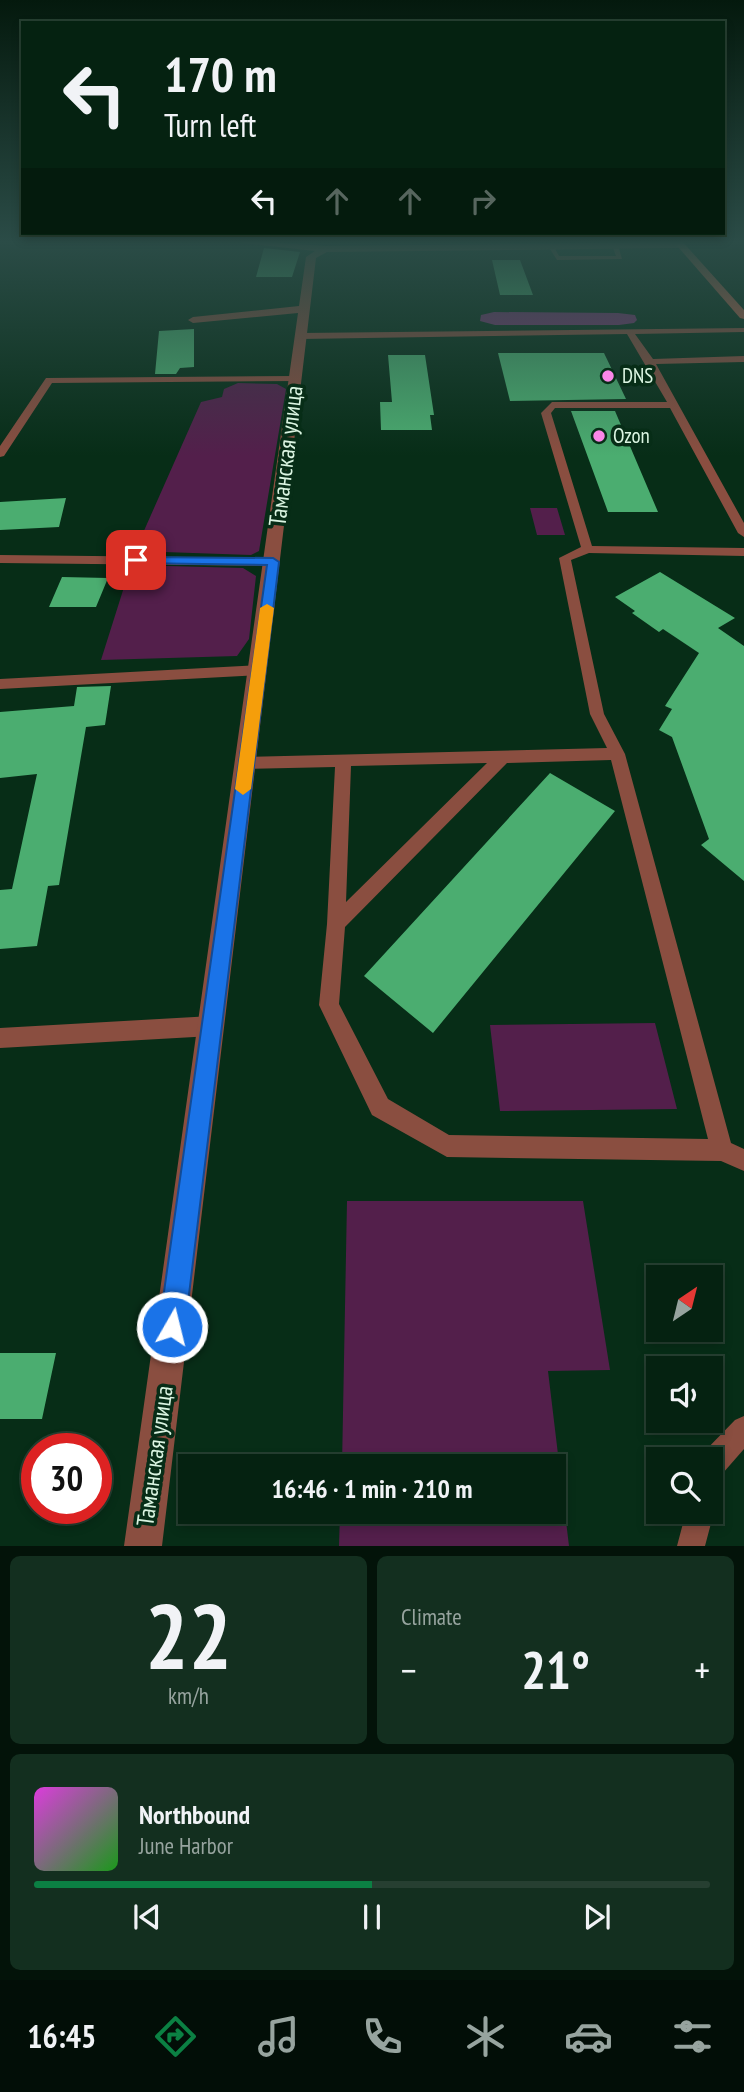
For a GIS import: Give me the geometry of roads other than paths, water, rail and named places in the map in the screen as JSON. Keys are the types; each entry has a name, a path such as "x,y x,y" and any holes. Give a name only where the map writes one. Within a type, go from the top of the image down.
{"street":[{"path":"193,320 272,312"},
{"name":"Таманская улица","path":"143,1546 304,312"}],"lane":[{"path":"301,336 744,330"},
{"path":"630,332 650,362 744,533"},
{"path":"650,362 744,359"},
{"path":"0,454 48,380 296,379"},
{"path":"587,549 546,413 552,405 673,405"},
{"path":"722,1150 617,754 597,714 565,558 587,549 744,552"},
{"path":"0,559 273,562"},
{"path":"0,684 259,670"},
{"path":"246,763 617,754"},
{"path":"336,923 503,757"},
{"path":"343,762 336,923 329,1005 380,1107 447,1146 722,1150 744,1160"},
{"path":"0,1038 212,1026"},
{"path":"723,1452 744,1429"},
{"path":"691,1546 697,1524"}],"place":[{"name":"DNS","path":"608,376"},
{"name":"Ozon","path":"599,436"}]}
